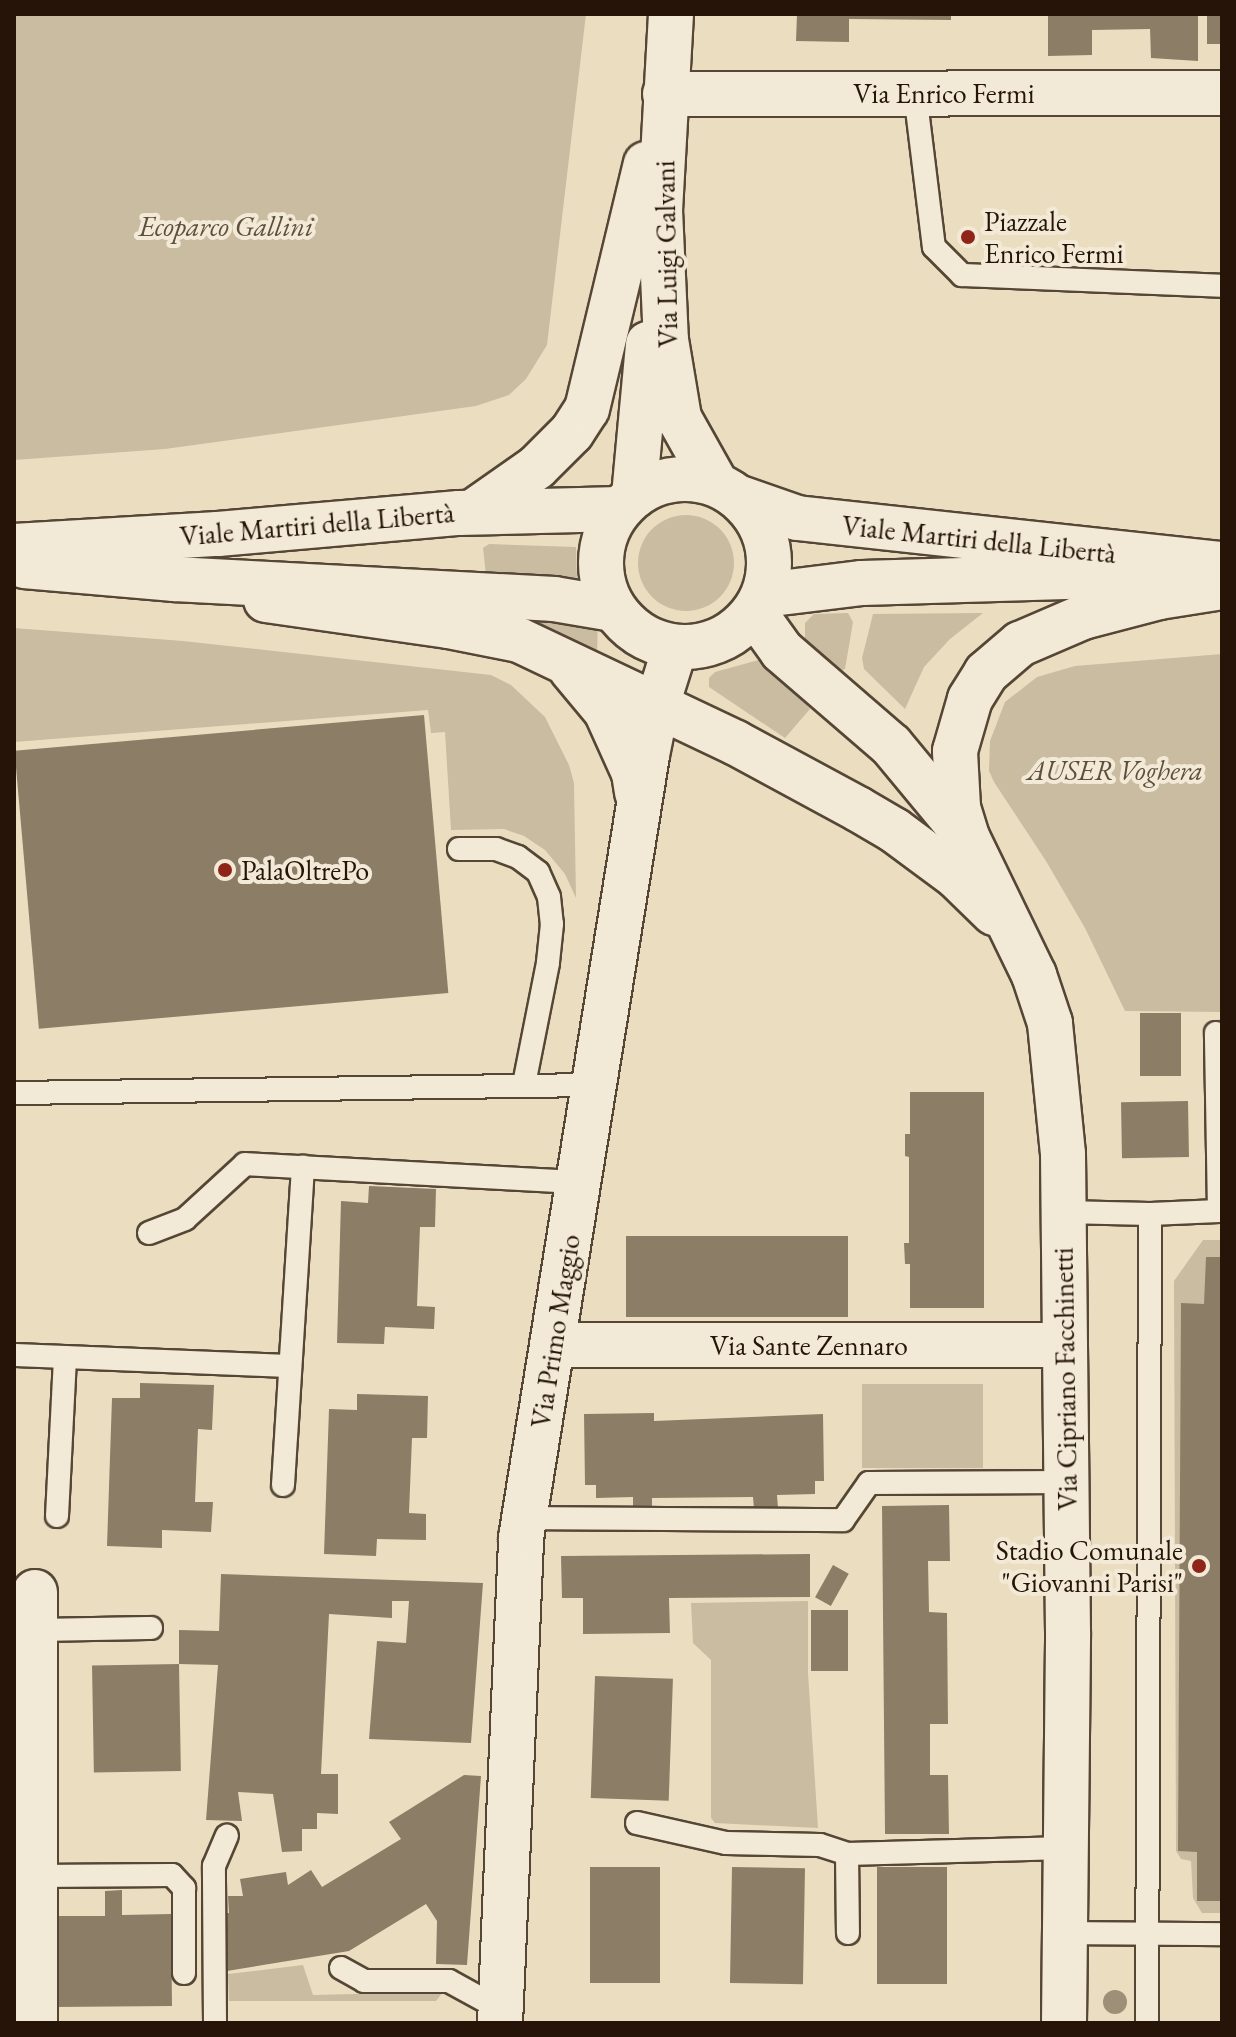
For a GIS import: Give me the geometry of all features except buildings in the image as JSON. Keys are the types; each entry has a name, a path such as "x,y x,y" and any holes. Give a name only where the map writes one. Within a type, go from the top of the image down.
{"street":[{"name":"Via Luigi Galvani","path":"671,14 660,210 666,340 679,418 728,491"},
{"name":"Via Enrico Fermi","path":"665,101 915,93 1222,93"},
{"path":"473,512 537,467 572,432 587,409 635,199 665,101"},
{"path":"660,210 627,502 606,532 600,557 603,584 613,609 631,628 651,641 675,648 698,647 720,641 739,630 759,604 770,569 768,542 757,519 728,491"},
{"name":"Viale Martiri della Libertà","path":"14,546 627,502 659,483 688,479 810,520 1222,565"},
{"name":"Viale Martiri della Libertà","path":"14,565 174,579 554,599 613,609"},
{"name":"Viale Martiri della Libertà","path":"759,604 862,583 1088,579 1222,565"},
{"name":"Via Cipriano Facchinetti","path":"174,579 271,602 448,626 519,640 736,743 894,830 956,876 1016,934"},
{"name":"Via Cipriano Facchinetti","path":"1064,2023 1067,1482 1063,1154 1050,1023 1016,934 967,837 958,807 955,751 970,699 986,673 1020,644 1083,617 1159,597 1222,587"},
{"name":"Via Cipriano Facchinetti","path":"759,604 782,651 891,745 967,837"},
{"name":"Via Primo Maggio","path":"500,2016 524,1518 639,805 657,705 675,648"},
{"path":"564,662 606,711 634,773 639,805"},
{"name":"Via Sante Zennaro","path":"552,1345 1065,1345"},
{"path":"35,1611 28,1850 35,2023"}],"lane":[{"path":"915,93 934,247 962,275 1222,286"},
{"path":"459,849 496,849 518,857 538,872 549,897 552,924 548,963 524,1084"},
{"path":"1063,1212 1150,1214 1219,1211 1216,1033"},
{"path":"14,1093 594,1085"},
{"path":"149,1233 185,1219 245,1164 579,1182"},
{"path":"283,1485 303,1167"},
{"path":"1147,2023 1150,1214"},
{"path":"14,1355 290,1366"},
{"path":"57,1516 65,1357"},
{"path":"524,1518 843,1520 869,1483 1067,1482"},
{"path":"35,1611 151,1628"},
{"path":"637,1823 726,1843 820,1845 847,1854 1066,1848"},
{"path":"215,2023 214,1866 227,1836"},
{"path":"28,1850 172,1875 184,1888 184,1973"},
{"path":"847,1854 848,1933"},
{"path":"1066,1933 1222,1934"},
{"path":"341,1968 364,1981 449,1981 500,2016"}],"green space":[{"name":"Ecoparco Gallini","path":"14,14 586,14 547,345 526,379 509,395 476,406 165,449 14,460"},
{"path":"686,515 704,519 720,529 730,545 734,563 730,581 720,597 704,607 686,611 668,607 652,597 642,581 638,563 642,545 652,529 668,519"},
{"path":"489,544 576,547 577,581 486,575 483,548"},
{"path":"848,613 853,622 845,669 832,673 805,641 805,623 814,614"},
{"path":"983,613 950,639 924,667 905,709 864,669 862,658 873,614"},
{"path":"528,618 598,620 597,655 569,640"},
{"path":"14,628 183,641 491,675 511,685 545,717 569,765 574,783 576,898 565,874 545,850 524,836 504,829 451,830 445,732 431,733 428,710 14,742"},
{"name":"AUSER Voghera","path":"1222,654 1222,1012 1125,1011 1085,928 994,782 989,771 990,741 1005,702 1037,677 1075,666"},
{"path":"766,658 810,709 785,738 709,687 709,678 715,672"},
{"name":"Stadio Comunale \"Giovanni Parisi\"","path":"1203,1240 1222,1240 1222,1913 1202,1913 1193,1898 1191,1861 1181,1859 1176,1851 1174,1281"},
{"path":"862,1384 983,1384 983,1468 862,1468"},
{"path":"808,1601 808,1673 818,1828 715,1823 711,1818 711,1660 693,1643 691,1603"},
{"path":"303,1965 313,1995 443,1992 436,2001 229,2001 228,1974"}],"place":[{"name":"Piazzale Enrico Fermi","path":"968,237"},
{"name":"PalaOltrePo","path":"225,870"},
{"name":"Stadio Comunale \"Giovanni Parisi\"","path":"1199,1566"}]}
